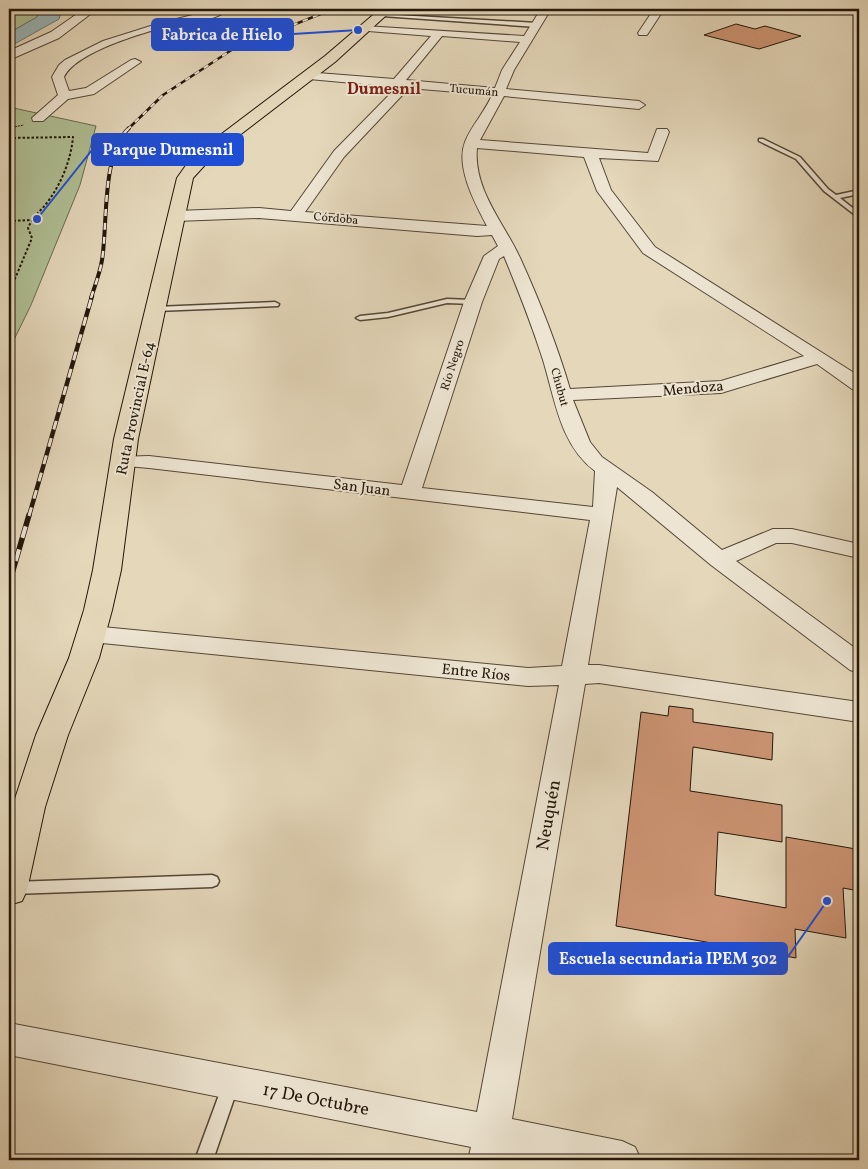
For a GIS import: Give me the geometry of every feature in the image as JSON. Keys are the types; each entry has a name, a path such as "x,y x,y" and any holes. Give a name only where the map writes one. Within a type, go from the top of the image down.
{"main road":[{"name":"Ruta Provincial E-64","path":"9,889 28,807 52,735 92,634 107,570 123,461 185,178 194,164 309,75 385,12"}],"street":[{"path":"9,56 55,35 91,9"},
{"path":"175,22 205,9"},
{"path":"64,96 58,76 63,67 70,62 119,39 175,22 210,15 223,9"},
{"path":"642,33 659,9"},
{"path":"368,28 439,33 536,24"},
{"name":"Chubut","path":"536,24 508,70 499,92 471,143 469,153 473,178 479,198 507,248 548,348 562,396 581,444 594,461 638,492 719,560 859,664"},
{"path":"296,214 340,154 401,84 439,33"},
{"path":"38,118 64,96 90,91 135,62"},
{"name":"Tucumán","path":"309,75 639,105"},
{"path":"471,143 653,158 662,132"},
{"path":"590,152 604,191 650,250 662,260 819,357 859,385"},
{"name":"Córdoba","path":"176,216 244,212 296,214 477,231 496,230"},
{"name":"Río Negro","path":"410,492 473,302 492,256 507,248"},
{"name":"Mendoza","path":"562,396 721,387 749,380 819,357"},
{"name":"San Juan","path":"123,461 149,462 601,515"},
{"name":"Neuquén","path":"489,1146 606,494 606,470"},
{"path":"719,560 772,536 792,536 859,551"},
{"name":"Entre Ríos","path":"92,634 528,677 574,673 630,678 859,712"},
{"name":"17 De Octubre","path":"9,1040 232,1082 489,1146 622,1160"}],"lane":[{"path":"385,12 536,24"},
{"path":"761,140 798,158 834,197 859,216"},
{"path":"834,197 859,192"},
{"path":"360,318 388,315 447,301 473,302"},
{"path":"156,309 275,304"},
{"path":"9,889 212,881"},
{"path":"204,1160 232,1082"}],"path":[{"path":"9,138 73,137 73,149 54,191 31,220 28,228 32,238 9,293"},
{"path":"9,221 31,220"}],"green space":[{"path":"9,9 39,9 37,17 9,33"},
{"path":"9,107 96,126 80,185 31,305 9,350"}],"water":[{"path":"39,9 62,9 59,19 9,47 9,33 37,17"}],"building":[{"path":"736,24 755,29 765,26 801,36 759,49 704,35"},
{"path":"669,706 693,709 693,722 773,733 772,760 693,747 690,791 782,805 782,842 718,832 715,895 786,908 786,837 856,849 859,891 843,888 846,938 795,929 796,958 616,926 641,712 668,716"}],"railway":[{"path":"129,128 163,95 233,49 333,9"},
{"path":"91,298 102,260 110,172 120,140 129,128"},
{"path":"29,516 92,296"},
{"path":"9,584 29,515"}],"place":[{"name":"Fabrica de Hielo","path":"358,30"},
{"name":"Parque Dumesnil","path":"37,219"},
{"name":"Escuela secundaria IPEM 302","path":"827,901"}],"district":[{"name":"Dumesnil","path":"384,88"}]}
